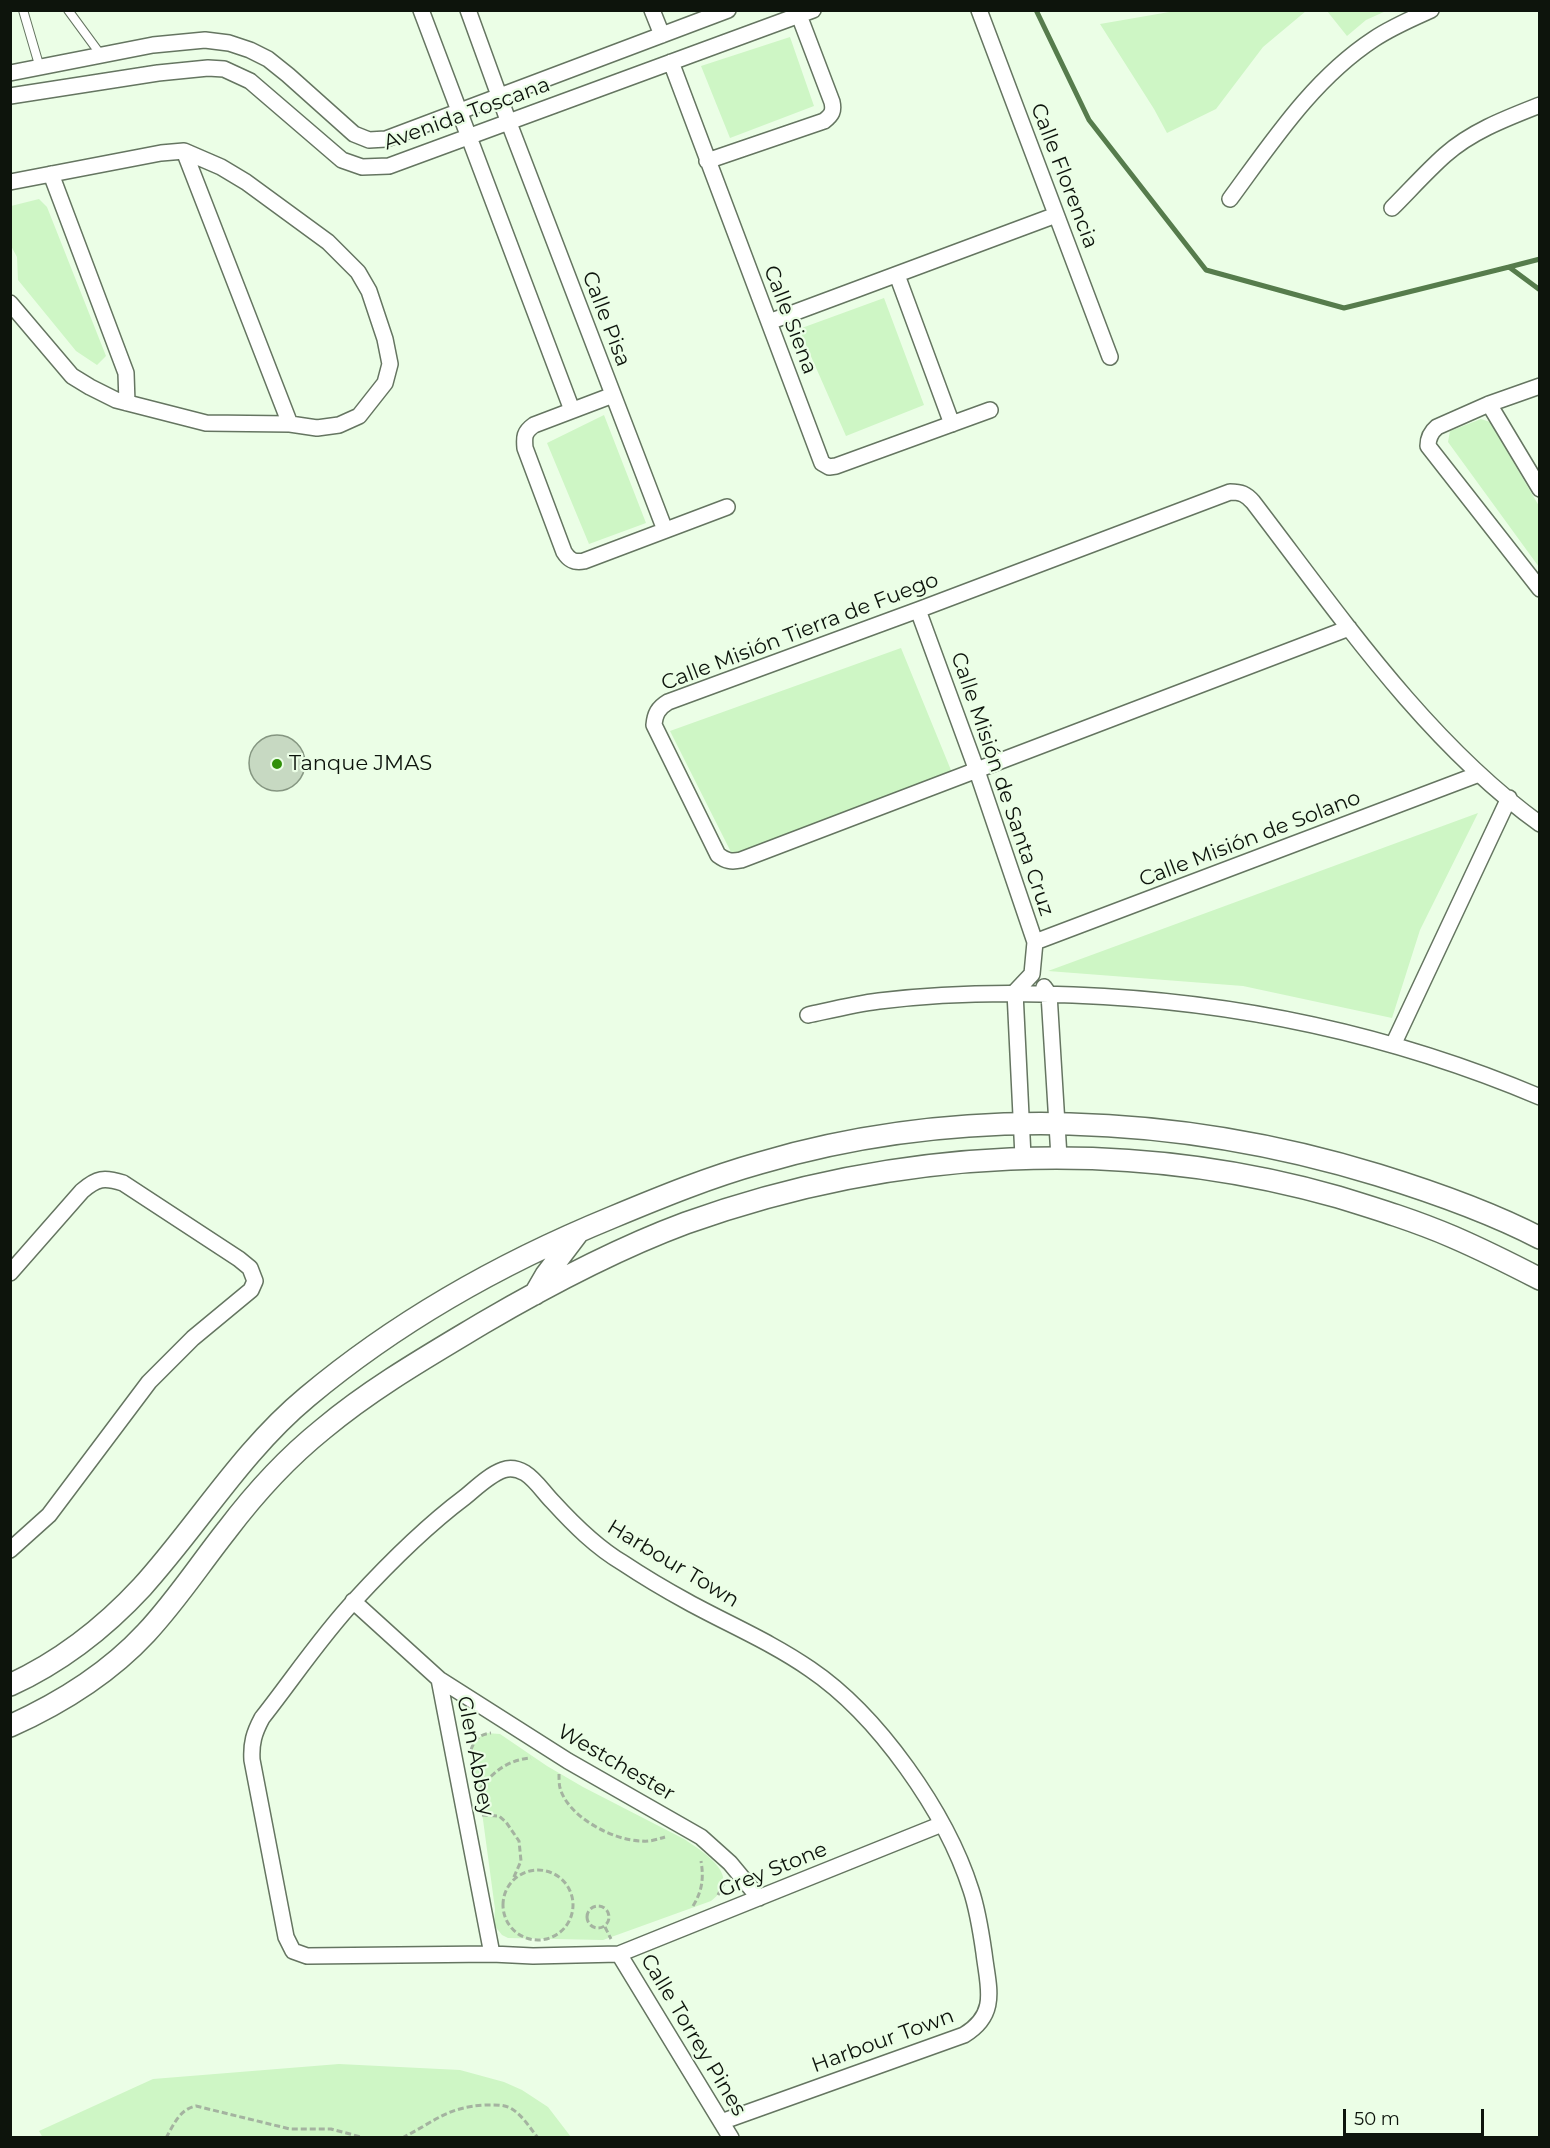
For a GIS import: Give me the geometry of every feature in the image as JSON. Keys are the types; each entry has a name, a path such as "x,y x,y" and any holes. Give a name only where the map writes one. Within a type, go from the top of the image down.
{"main road":[{"path":"10,1685 28,1677 71,1650 104,1624 141,1588 254,1450 302,1401 388,1335 430,1307 579,1231 672,1192 761,1163 817,1149 910,1132 1021,1124 1162,1129 1275,1147 1336,1162 1406,1184 1514,1224 1539,1238"},
{"path":"10,1726 92,1681 131,1648 160,1616 262,1486 320,1431 349,1408 396,1376 535,1294 632,1246 683,1225 791,1191 896,1169 939,1163 1023,1157 1132,1160 1215,1169 1309,1189 1403,1217 1452,1236 1539,1279"},
{"path":"535,1294 546,1275 579,1231"}],"street":[{"path":"421,10 572,410"},
{"path":"468,10 509,123"},
{"path":"652,10 662,35"},
{"name":"Avenida Toscana","path":"10,73 153,45 205,40 229,43 268,59 354,134 369,140 386,139 728,10"},
{"name":"Avenida Toscana","path":"10,96 158,73 208,68 224,69 250,81 331,152 353,165 374,168 389,166 469,138 798,13 813,10"},
{"name":"Calle Florencia","path":"979,10 1110,357"},
{"path":"1230,199 1286,123 1319,86 1352,55 1396,26 1431,10"},
{"path":"707,161 824,121 831,116 834,109 798,13"},
{"path":"205,40 208,68"},
{"path":"153,45 158,73"},
{"name":"Calle Siena","path":"671,62 822,463 829,467 990,410"},
{"path":"1392,208 1446,154 1505,119 1539,105"},
{"name":"Calle Pisa","path":"509,123 665,530"},
{"path":"184,151 290,424"},
{"path":"10,182 161,153 184,151 220,167 253,186 328,242 358,272 369,291 385,339 390,364 385,383 359,416 339,425 317,429 290,424 206,423 127,403 90,387 72,376 10,303"},
{"path":"51,174 126,373 127,403"},
{"path":"769,322 1056,215"},
{"path":"897,275 952,424"},
{"path":"1539,386 1489,404 1437,427 1430,436 1428,446 1539,589"},
{"path":"613,395 534,425 527,430 524,437 525,448 568,559 576,562 584,561 727,507"},
{"path":"1489,404 1539,489"},
{"name":"Calle Misión Tierra de Fuego","path":"1349,628 978,771 731,862 723,860 718,855 654,725 655,716 660,707 668,702 1230,492 1239,492 1253,502 1349,628 1425,718 1479,774 1539,824"},
{"name":"Calle Misión de Santa Cruz","path":"918,610 978,771 1035,942 1032,974"},
{"name":"Calle Misión de Solano","path":"1035,942 1479,774"},
{"path":"1394,1045 1509,798"},
{"path":"1023,1157 1015,992 1032,974 1049,994 1059,1157"},
{"path":"808,1015 887,1000 945,994 1015,992 1134,997 1245,1011 1339,1030 1420,1053 1539,1097"},
{"path":"10,1273 82,1191 95,1180 110,1179 123,1183 239,1259 250,1268 255,1281 251,1290 193,1338 149,1382 49,1515 10,1550"},
{"name":"Harbour Town","path":"619,1954 307,1956 293,1951 289,1945 281,1917 271,1850 252,1760 251,1745 254,1732 262,1718 353,1601 411,1542 455,1504 502,1470 514,1468 530,1477 596,1545 620,1562 688,1602 790,1655 834,1687 878,1731 906,1767 942,1824 971,1890 981,1927 989,2004 984,2018 976,2028 964,2035 721,2122"},
{"name":"Glen Abbey","path":"353,1601 439,1679 492,1954"},
{"name":"Westchester","path":"439,1679 563,1767 701,1837 730,1863 759,1898"},
{"name":"Grey Stone","path":"619,1954 942,1824"},
{"name":"Calle Torrey Pines","path":"619,1954 730,2138"}],"lane":[{"path":"23,10 40,68"},
{"path":"68,10 102,56"}],"path":[{"path":"470,1753 472,1745 480,1736 494,1733"},
{"path":"478,1790 501,1767 511,1762 535,1758 526,1751"},
{"path":"551,1768 563,1767"},
{"path":"563,1767 567,1778"},
{"path":"563,1767 560,1788 570,1805 598,1828 610,1834 642,1841 664,1837 672,1839"},
{"path":"476,1781 480,1798"},
{"path":"481,1806 482,1815"},
{"path":"466,1815 499,1816 519,1841 521,1861 504,1896 503,1907 505,1918 511,1928 531,1939"},
{"path":"696,1854 701,1860 704,1879 692,1908 701,1904"},
{"path":"509,1886 517,1877 539,1870 550,1872 568,1887 572,1898 569,1920 562,1930 542,1940"},
{"path":"711,1901 723,1889 723,1875"},
{"path":"597,1906 604,1907 609,1913 609,1920 605,1927 594,1928 588,1923 588,1912 597,1906"},
{"path":"603,1940 613,1936"},
{"path":"519,1939 553,1940"},
{"path":"402,2138 450,2111 465,2106 498,2104 512,2109 523,2118 538,2138"},
{"path":"166,2138 182,2113 196,2106 290,2129 331,2128 365,2138"}],"green space":[{"path":"1175,11 1306,11 1263,47 1216,109 1167,133 1100,24"},
{"path":"1327,11 1386,11 1366,20 1347,36"},
{"path":"790,37 814,106 730,138 701,66"},
{"path":"39,199 47,207 106,356 97,365 76,351 18,280 17,257 11,246 11,206"},
{"path":"884,298 924,405 846,436 799,329"},
{"path":"604,415 646,523 589,544 547,443"},
{"path":"1481,419 1490,422 1539,506 1539,567 1448,442 1450,431"},
{"path":"901,648 955,780 736,862 670,731"},
{"path":"1478,813 1420,930 1392,1018 1243,986 1048,971"},
{"path":"486,1733 500,1734 583,1787 693,1845 718,1866 724,1883 720,1892 711,1901 603,1940 508,1938 502,1935 494,1925 495,1909 479,1790 470,1753 475,1740"},
{"path":"339,2064 460,2070 504,2082 522,2090 548,2107 571,2137 43,2138 39,2131 153,2079"}],"building":[{"name":"Tanque JMAS","path":"272,735 282,735 297,743 303,752 305,763 303,774 297,783 282,791 272,791 261,786 254,779 249,768 249,758 254,747 261,740"}],"waterway":[{"path":"1036,10 1089,120 1206,270 1344,308 1509,267 1540,290"},
{"path":"1509,267 1540,259"}],"place":[{"name":"Tanque JMAS","path":"277,764"}]}
